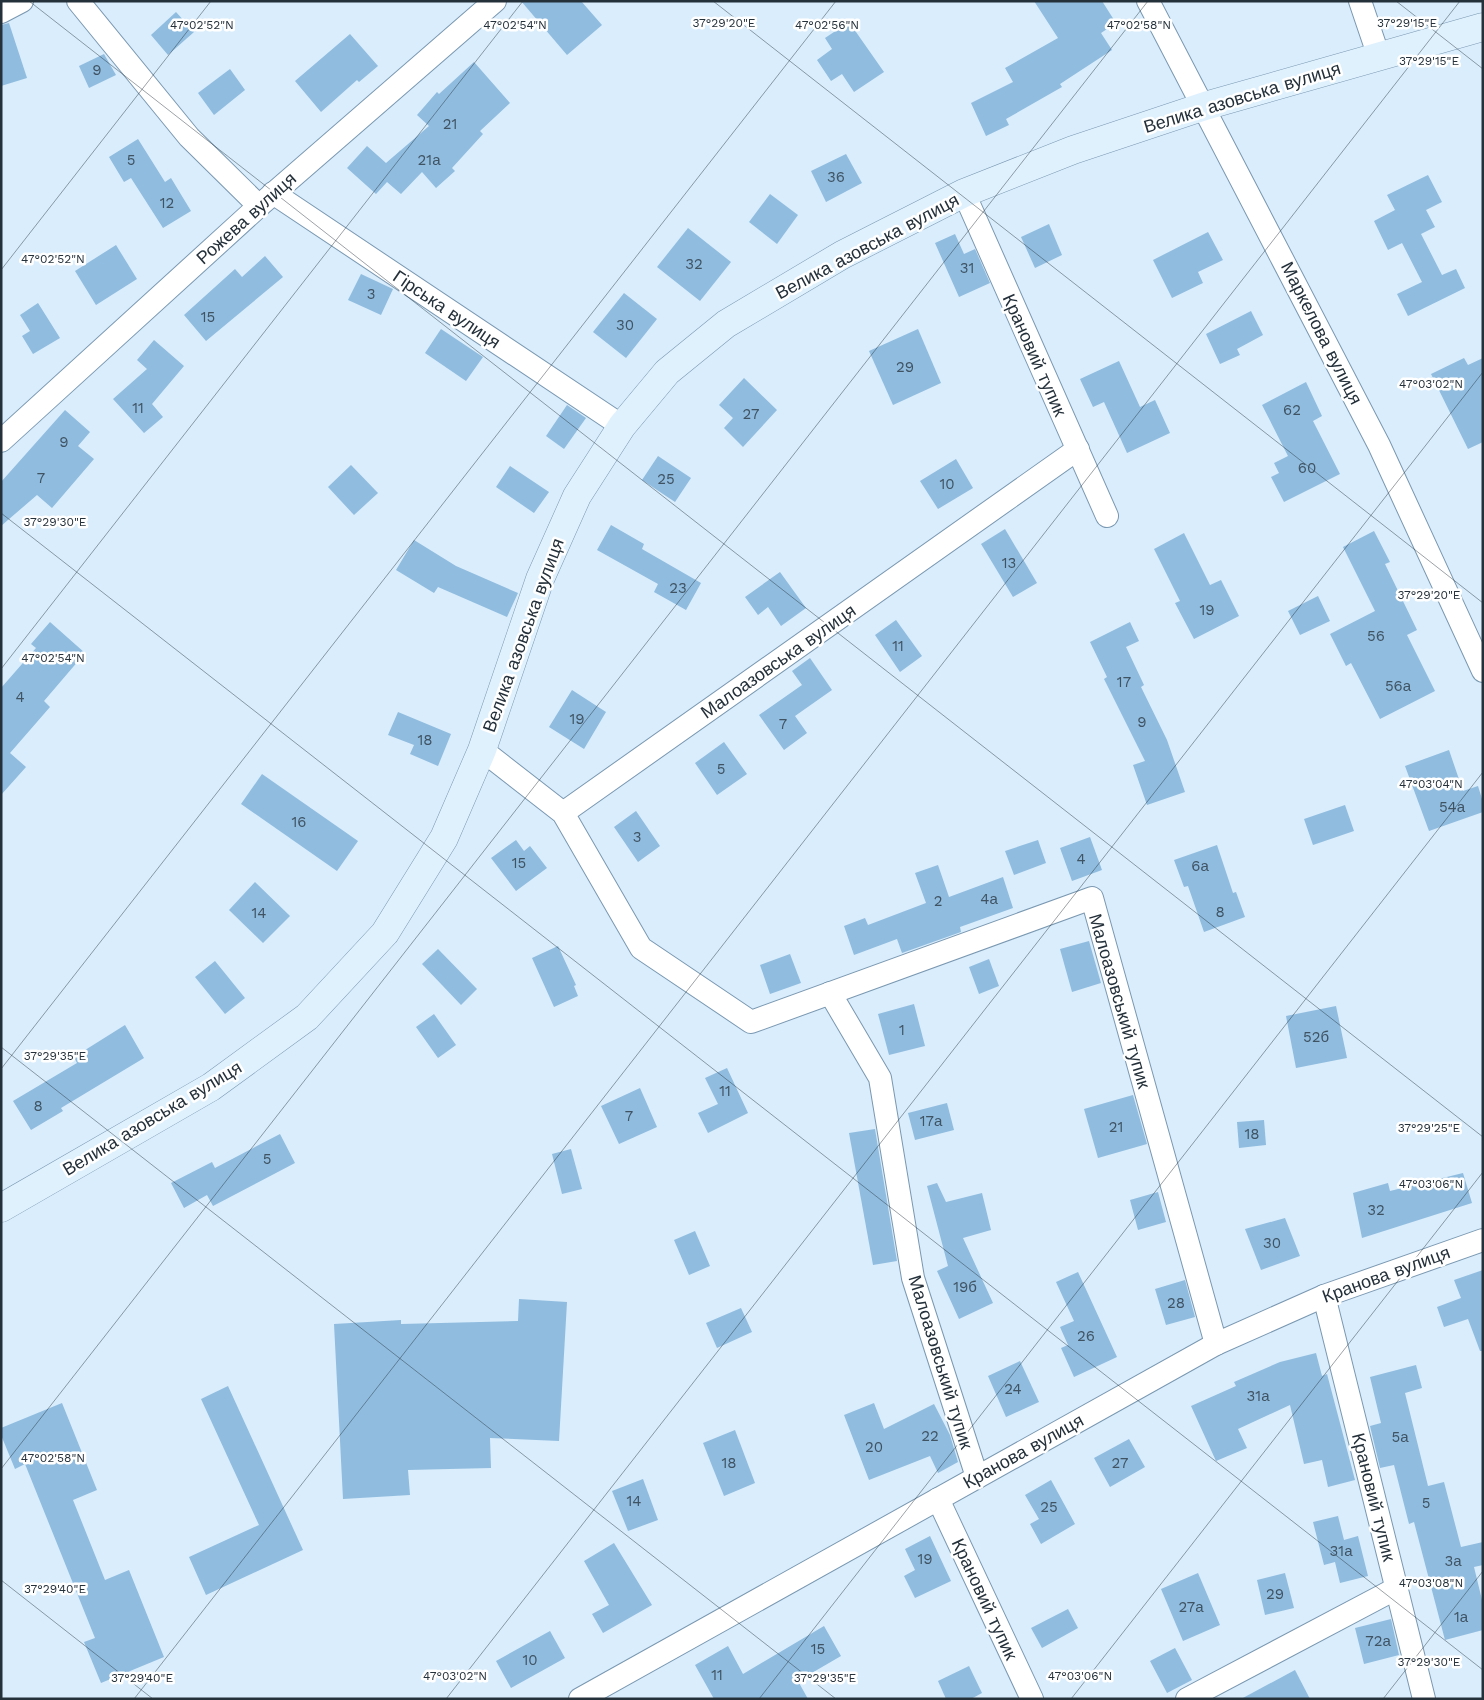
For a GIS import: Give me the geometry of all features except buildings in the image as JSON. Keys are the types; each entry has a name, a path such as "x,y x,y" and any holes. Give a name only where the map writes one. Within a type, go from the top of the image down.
{"street":[{"path":"1,12 22,1"},
{"name":"Гірська вулиця","path":"78,1 189,137 266,199 622,426"},
{"name":"Рожева вулиця","path":"1,441 266,199 495,1"},
{"name":"Маркелова вулиця","path":"1148,1 1205,106 1379,444 1483,671"},
{"path":"1360,1 1379,56"},
{"name":"Велика азовська вулиця","path":"3,1200 211,1087 308,1017 385,933 444,838 482,750 540,579 577,496 622,426 667,372 726,324 842,255 964,193 1072,150 1205,106 1483,27"},
{"name":"Крановий тупик","path":"964,193 1107,516"},
{"name":"Малоазовська вулиця","path":"563,813 1078,449"},
{"path":"482,750 563,813"},
{"name":"Малоазовський тупик","path":"563,813 641,948 751,1022 1092,898 1216,1344"},
{"name":"Малоазовський тупик","path":"830,993 880,1078 913,1278 977,1477"},
{"name":"Кранова вулиця","path":"580,1699 1216,1344 1324,1296 1483,1240"},
{"name":"Крановий тупик","path":"1324,1296 1424,1699"},
{"name":"Крановий тупик","path":"938,1499 1032,1699"},
{"path":"1187,1699 1396,1588"}]}
